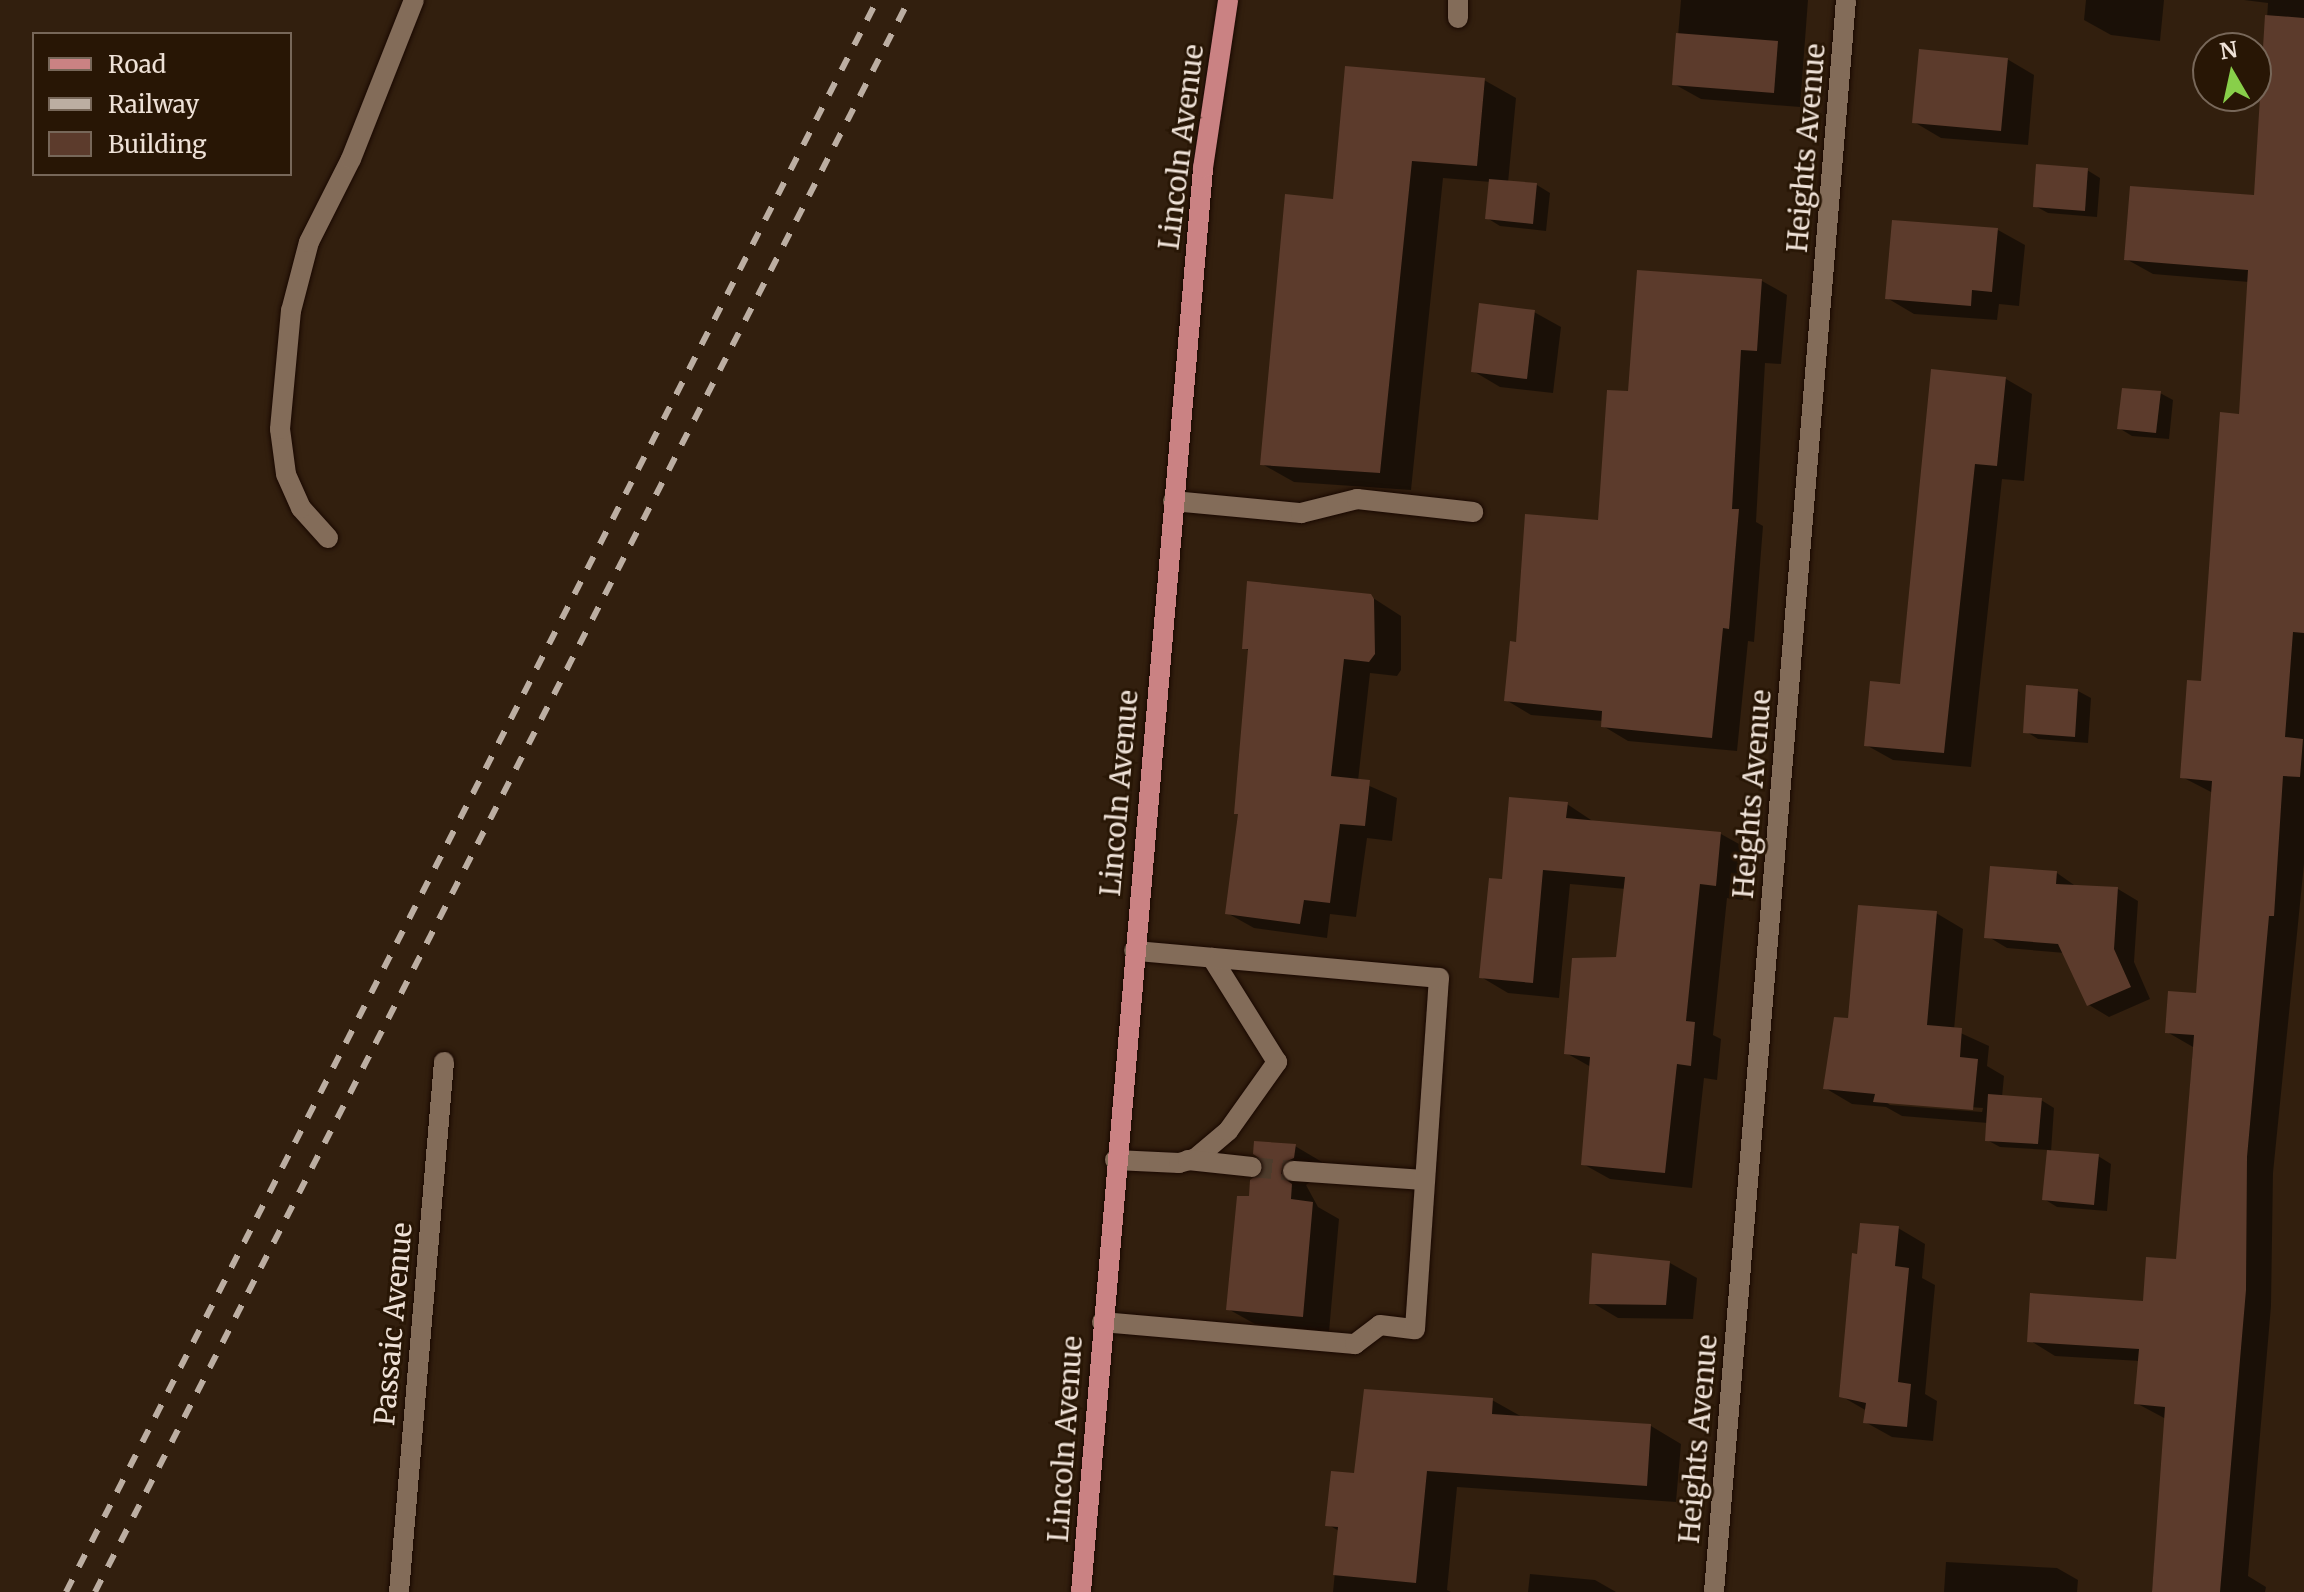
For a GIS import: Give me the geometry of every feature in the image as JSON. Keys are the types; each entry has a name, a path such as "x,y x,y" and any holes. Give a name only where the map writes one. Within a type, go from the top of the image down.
{"main road":[{"name":"Lincoln Avenue","path":"1081,1592 1115,1160 1203,168 1228,0"}],"street":[{"path":"328,538 301,508 286,474 280,429 291,311 309,242 351,159 414,0"},
{"name":"Heights Avenue","path":"1714,1592 1846,0"},
{"path":"1173,501 1301,513 1357,499 1473,512"},
{"path":"1102,1322 1355,1344 1380,1325 1415,1329 1439,978 1134,951"},
{"path":"1187,1160 1228,1131 1277,1062 1212,958"},
{"name":"Passaic Avenue","path":"399,1592 444,1062"},
{"path":"1115,1160 1187,1160 1252,1167"},
{"path":"1293,1171 1425,1180"}],"building":[{"path":"2265,15 2304,18 2304,633 2293,632 2285,737 2303,739 2300,777 2283,776 2274,916 2269,916 2247,1157 2246,1290 2220,1592 2152,1592 2165,1407 2134,1404 2139,1349 2027,1342 2030,1293 2143,1301 2146,1257 2176,1259 2194,1035 2165,1033 2168,991 2196,993 2212,781 2180,778 2187,680 2201,681 2220,412 2239,414 2248,270 2124,260 2130,186 2254,195 2259,112 2272,112 2272,32 2264,32"},
{"path":"1676,33 1778,41 1774,93 1672,85"},
{"path":"1919,49 2008,58 2001,131 1912,123"},
{"path":"1345,66 1485,78 1477,166 1412,161 1380,473 1260,465 1285,194 1333,199"},
{"path":"2036,164 2088,168 2085,211 2033,207"},
{"path":"1489,179 1537,183 1533,224 1485,219"},
{"path":"1892,220 1998,228 1992,292 1972,290 1971,306 1885,299"},
{"path":"1637,270 1762,279 1757,351 1741,350 1732,509 1739,509 1729,629 1723,628 1712,738 1601,727 1602,711 1504,701 1510,641 1516,642 1525,514 1598,520 1607,390 1628,391"},
{"path":"1479,303 1535,310 1527,379 1471,372"},
{"path":"1931,369 2006,377 1997,466 1975,464 1944,753 1864,746 1870,681 1900,684"},
{"path":"2122,388 2161,391 2156,433 2117,429"},
{"path":"1247,581 1371,594 1374,599 1375,654 1369,662 1344,659 1331,776 1370,780 1365,826 1340,824 1330,903 1304,900 1300,924 1225,914 1238,814 1234,814 1248,649 1242,649"},
{"path":"2026,685 2078,689 2075,737 2023,733"},
{"path":"1509,797 1568,802 1566,818 1721,832 1716,886 1700,884 1686,1021 1695,1022 1691,1066 1677,1064 1665,1173 1581,1165 1590,1057 1564,1054 1572,958 1616,957 1625,877 1543,870 1533,983 1479,978 1489,878 1502,879"},
{"path":"1990,866 2057,871 2056,884 2118,887 2114,949 2131,987 2087,1006 2058,944 1984,938"},
{"path":"1858,905 1937,911 1927,1025 1962,1028 1960,1057 1978,1059 1973,1110 1873,1102 1875,1094 1823,1089 1834,1017 1848,1018"},
{"path":"1988,1094 2042,1098 2038,1144 1985,1141"},
{"path":"1254,1141 1296,1144 1294,1158 1283,1163 1281,1176 1292,1184 1291,1199 1313,1202 1303,1317 1226,1310 1237,1196 1249,1196 1250,1180 1265,1169 1264,1161 1253,1154"},
{"path":"2047,1150 2099,1154 2094,1205 2042,1200"},
{"path":"1860,1223 1899,1226 1895,1266 1909,1268 1898,1382 1911,1384 1907,1427 1863,1423 1866,1403 1839,1397 1852,1253 1857,1254"},
{"path":"1592,1253 1670,1261 1666,1305 1589,1304"},
{"path":"1364,1389 1493,1398 1492,1414 1651,1424 1647,1486 1427,1471 1416,1583 1333,1575 1338,1527 1325,1526 1331,1471 1354,1473"}],"tunnel":[{"path":"1252,1167 1293,1171"}],"railway":[{"path":"66,1592 877,0"},
{"path":"95,1592 909,0"}]}
